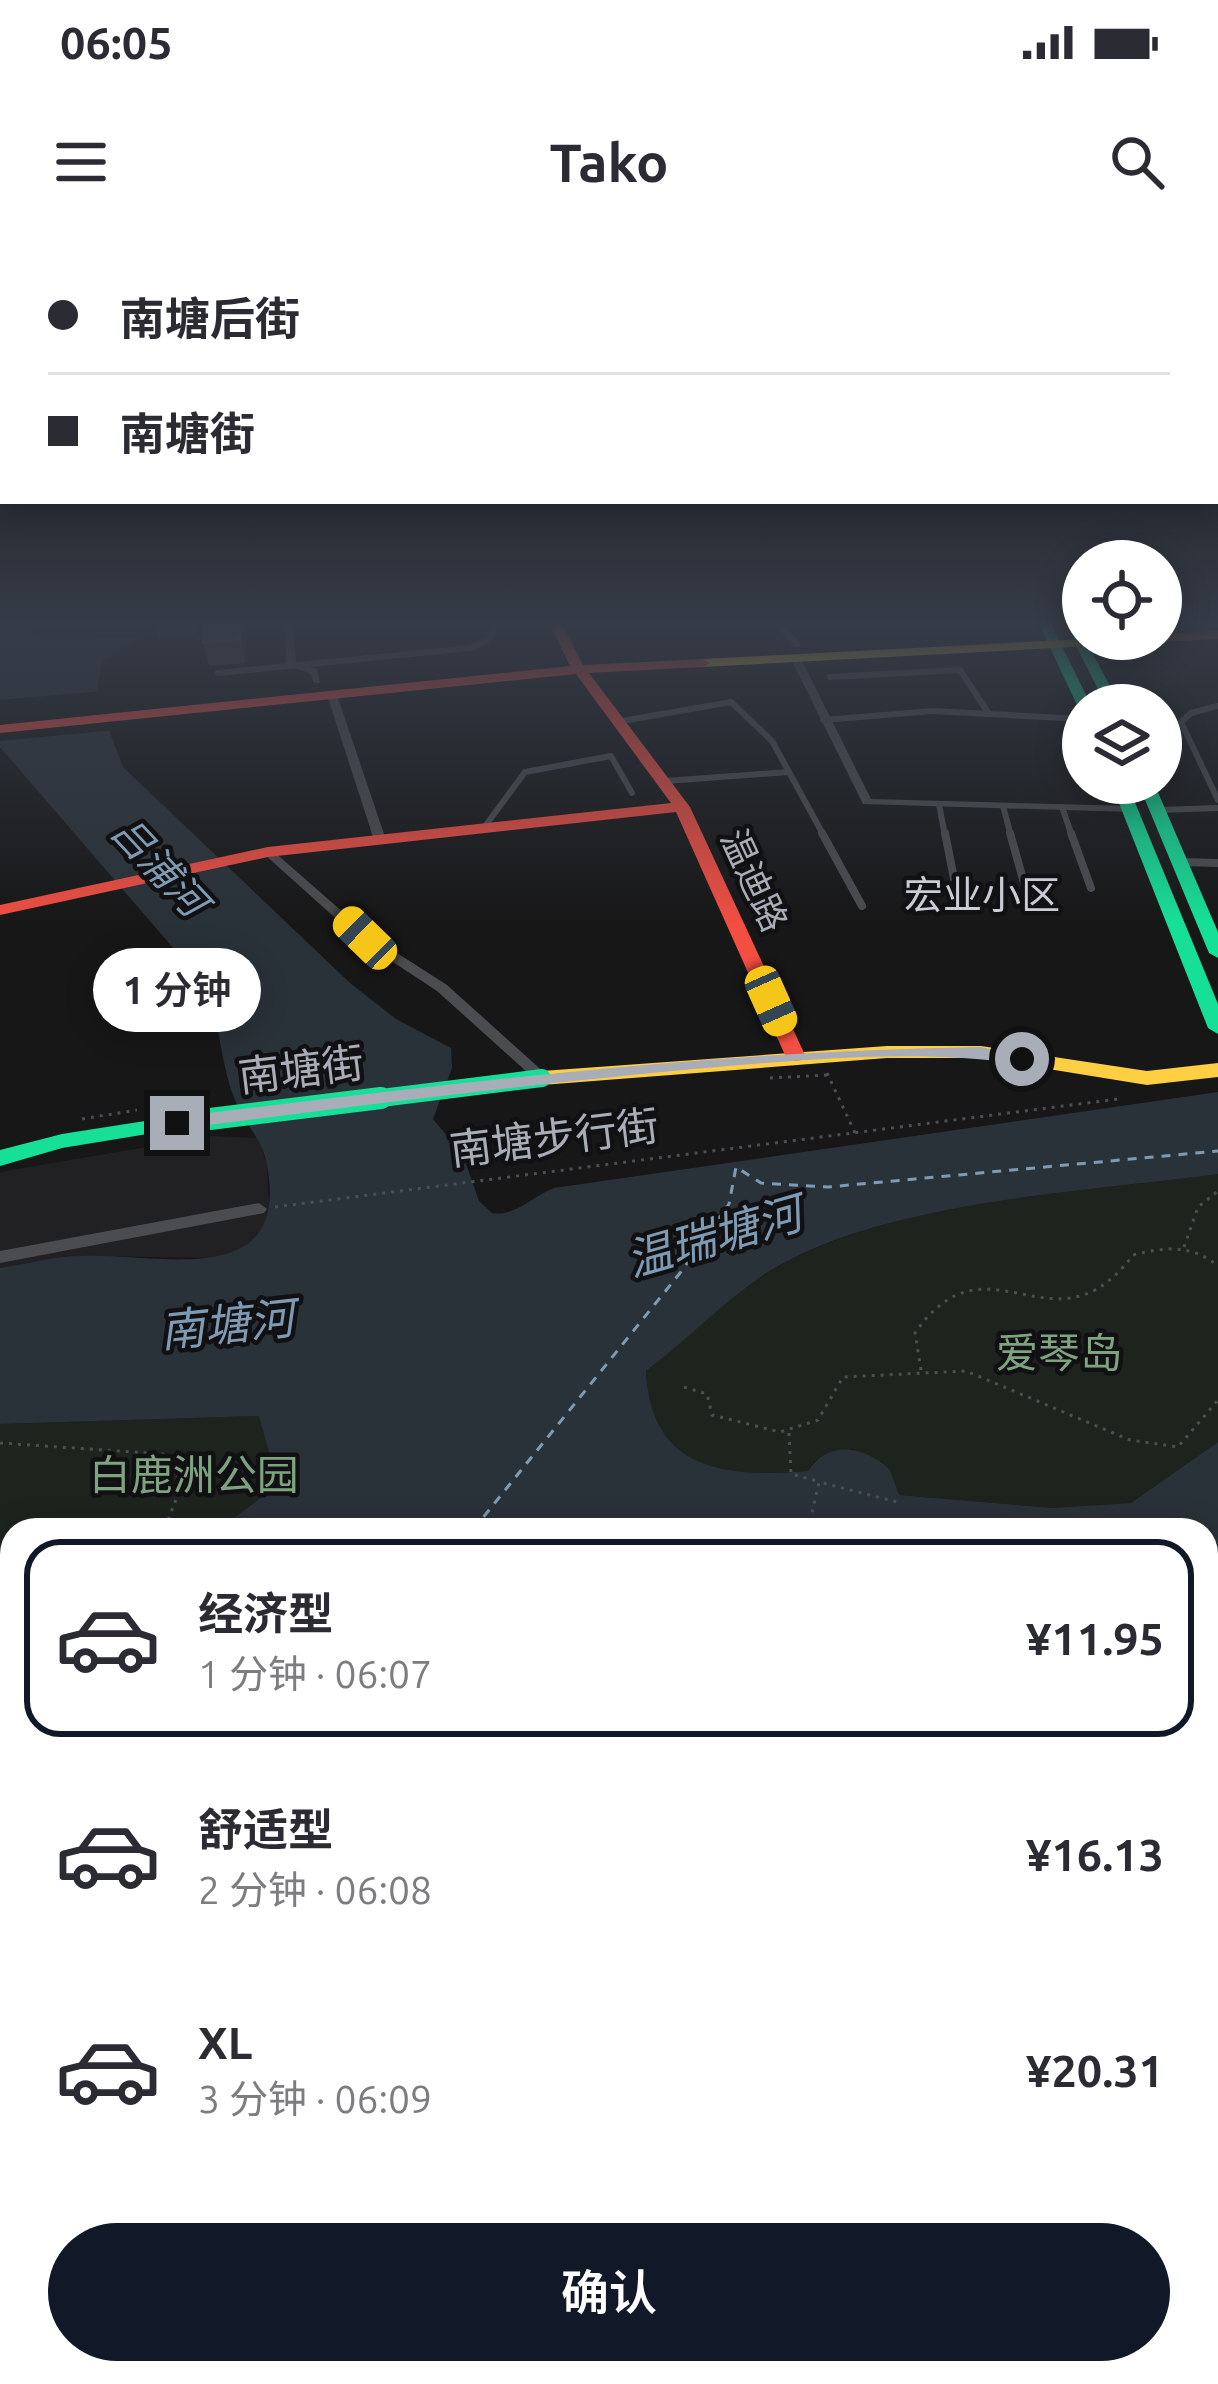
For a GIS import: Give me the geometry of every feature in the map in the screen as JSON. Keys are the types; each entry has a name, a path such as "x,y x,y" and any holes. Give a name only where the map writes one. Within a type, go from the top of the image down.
{"main road":[{"name":"温迪路","path":"624,724 682,807 795,1055"},
{"path":"1129,804 1177,872 1218,952"},
{"path":"1156,804 1218,1028"},
{"path":"0,910 268,852 682,807"},
{"name":"南塘街","path":"0,1158 62,1141 177,1123 542,1078 795,1055 981,1052 1147,1078 1218,1070"}],"street":[{"path":"337,724 380,840"},
{"path":"826,724 867,802 1131,809"},
{"path":"1159,810 1218,804"},
{"path":"268,852 294,869 365,938 442,988 542,1078"},
{"path":"0,1257 259,1209"}],"lane":[{"path":"754,724 772,741 862,906"},
{"path":"1182,724 1218,804"},
{"path":"483,829 525,772 645,751"},
{"path":"611,756 632,793"},
{"path":"665,781 789,772"},
{"path":"939,804 958,899"},
{"path":"1003,806 1028,897"},
{"path":"1062,807 1091,888"},
{"path":"1177,872 1218,862"}],"path":[{"name":"南塘步行街","path":"259,1209 1118,1100"},
{"path":"1184,1247 1191,1219 1208,1195 1218,1191"},
{"path":"922,1372 915,1333 931,1310 966,1286 1085,1301 1116,1284 1133,1255 1198,1248 1218,1266"},
{"path":"684,1387 707,1394 712,1415 754,1430 789,1432 817,1421 843,1377 966,1371 1130,1439 1178,1447 1218,1400"},
{"path":"789,1432 791,1474 897,1502"},
{"path":"0,1443 163,1454 182,1484 169,1518"},
{"path":"811,1518 819,1482"}],"shaded area":[{"path":"211,1136 258,1138 267,1164 269,1204 266,1225 251,1244 227,1258 77,1256 0,1268 0,1172"}],"green space":[{"name":"爱琴岛","path":"1218,1174 1218,1442 1131,1503 1053,1508 898,1495 890,1470 852,1449 815,1461 808,1471 721,1469 677,1448 661,1430 646,1371 753,1283 815,1248 868,1229 986,1203"},
{"name":"白鹿洲公园","path":"260,1416 278,1485 234,1518 0,1518 0,1424"}],"water":[{"path":"0,724 106,724 123,767 350,983 396,1019 451,1048 452,1068 433,1119 463,1155 479,1201 492,1213 516,1209 554,1188 1218,1092 1218,1174 986,1203 867,1229 814,1248 768,1272 646,1371 661,1429 677,1448 721,1469 808,1471 826,1454 859,1451 890,1470 899,1495 1053,1508 1131,1503 1218,1442 1218,1518 234,1518 278,1485 259,1416 0,1424 0,1268 72,1256 212,1257 239,1249 259,1232 269,1205 265,1156 235,1100 212,1009 199,978 0,747"}],"pier":[{"path":"0,724 113,724 115,730 0,741"}],"ferry route":[{"path":"483,1518 680,1273 729,1204 736,1167 761,1183 828,1187 1218,1151"}],"traffic: fast":[{"path":"1127,804 1218,1028"},
{"path":"1155,804 1218,953"},
{"path":"177,1123 542,1078"},
{"path":"0,1158 62,1141 177,1123"}],"traffic: slow":[{"path":"542,1078 887,1052 981,1052 1147,1078 1218,1070"}],"traffic: jam":[{"path":"0,729 48,724"},
{"path":"620,724 682,807 795,1055"},
{"path":"0,910 268,852 682,807"}],"district":[{"name":"宏业小区","path":"982,894"}],"route":[{"path":"177,1123 542,1078 795,1055 981,1052 1022,1059"}],"water label":[{"name":"吕浦河","path":"160,866"},
{"name":"温瑞塘河","path":"714,1236"},
{"name":"南塘河","path":"227,1324"}]}
